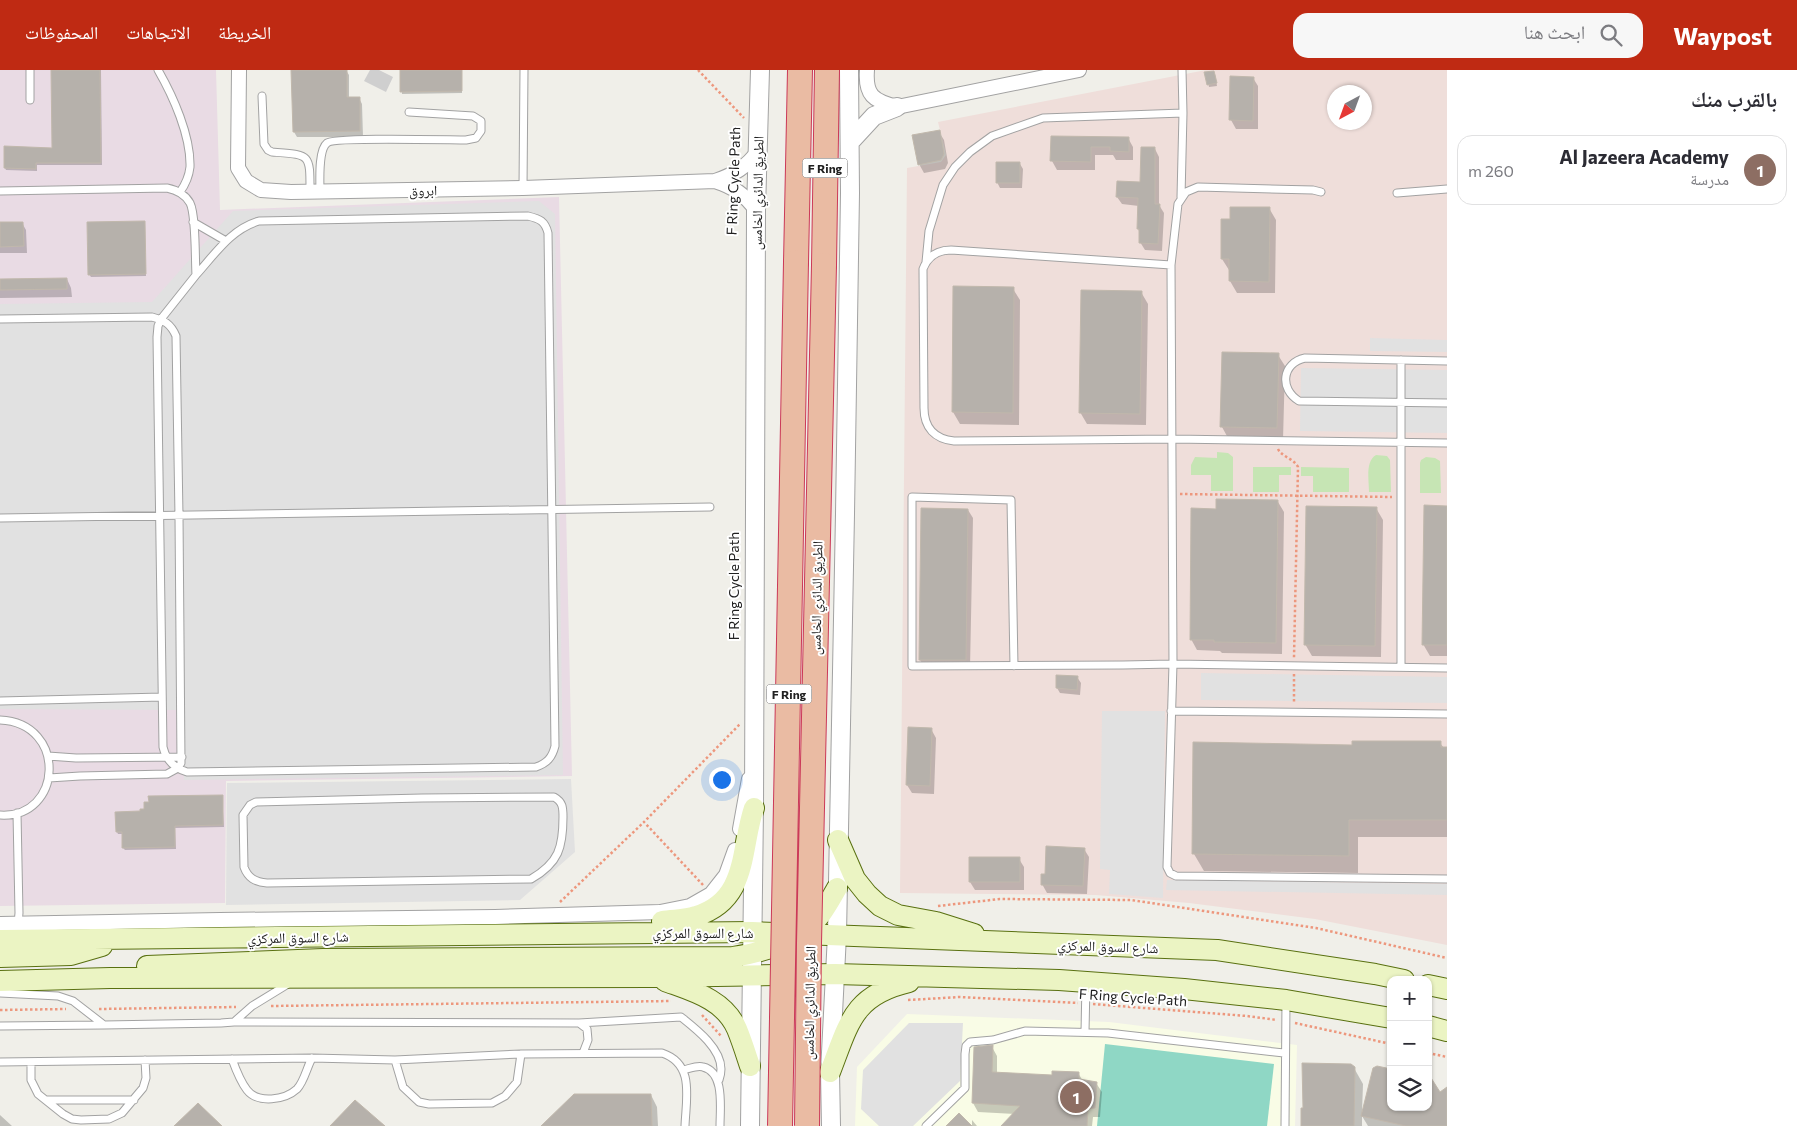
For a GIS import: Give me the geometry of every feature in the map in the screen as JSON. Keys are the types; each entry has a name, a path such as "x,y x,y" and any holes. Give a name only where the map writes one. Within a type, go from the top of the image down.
{"highway":[{"name":"الطريق الدائري الخامس","path":"780,1126 800,70"},
{"name":"الطريق الدائري الخامس","path":"807,1126 809,934 827,70"}],"main road":[{"path":"596,932 695,917 712,908 726,896 738,879 742,867 748,825 754,808"},
{"path":"838,840 855,879 880,906 898,915 936,922 995,941"},
{"path":"0,981 110,978 653,977 751,964 800,934 820,916 837,888"},
{"name":"شارع السوق المركزي","path":"0,940 596,932 752,932 1217,950 1387,976"},
{"path":"0,957 71,955 94,950 118,939"},
{"path":"110,978 152,965 323,959 733,958 751,964 835,974 1086,982 1184,989 1286,1000 1387,1017"},
{"path":"653,977 704,996 715,1014 736,1027 750,1066"},
{"path":"830,1072 848,1024 871,996 889,987 935,977"},
{"path":"1432,986 1447,989"},
{"path":"1432,1029 1447,1031"}],"street":[{"name":"ابروق","path":"239,70 238,168 246,181 261,190 315,192 523,188 715,181 730,176 744,167 758,151"},
{"name":"الطريق الدائري الخامس","path":"750,1126 754,808 756,210 760,70"},
{"name":"الطريق الدائري الخامس","path":"831,1126 830,1072 837,936 850,203 849,70"},
{"path":"867,70 867,87 872,96 885,104 897,107"},
{"path":"850,142 874,116 897,107 1079,70"},
{"name":"ابروق","path":"715,181 729,185 740,192 756,210"},
{"name":"شارع السوق المركزي","path":"0,924 495,917 660,912 690,906 711,894 732,864 754,751"},
{"path":"1432,1030 1447,1037"}],"lane":[{"path":"30,70 30,100"},
{"path":"158,70 176,107 188,143 190,168 186,183 180,192"},
{"path":"523,188 524,70"},
{"path":"1181,198 1182,70"},
{"path":"262,96 264,144 272,152 302,155 307,158 310,163 315,192"},
{"path":"315,192 321,156 325,144 329,142 341,140 466,140 476,138 482,131 481,121 473,116 409,112"},
{"path":"1183,112 1043,118 992,136 970,152 955,167 942,185 929,231 926,262 923,269 924,417 926,425 938,437 954,441 1173,439 1447,443"},
{"path":"1321,192 1312,190 1198,187 1186,192 1178,204 1172,266 1173,664 1168,870 1176,876 1447,879"},
{"path":"0,191 167,188 180,192 190,203 196,275"},
{"path":"1397,192 1447,189"},
{"path":"528,216 539,218 544,222 548,233 555,746 553,754 543,764 536,767 187,772 178,768 166,757 163,747 157,337 161,319 196,275 226,241 241,228 250,224 276,220 528,216"},
{"path":"193,222 226,241"},
{"path":"926,262 936,252 951,250 1172,266"},
{"path":"0,319 152,317 161,319 169,325 176,336 182,757 178,768 167,774 49,778"},
{"path":"1447,361 1305,358 1294,362 1290,366 1285,380 1290,394 1298,400 1447,403"},
{"path":"1401,360 1401,667"},
{"path":"1014,666 1011,500 912,497 912,666 1014,666 1173,664 1447,668"},
{"path":"0,518 710,507"},
{"path":"0,700 162,697"},
{"path":"1171,711 1447,714"},
{"path":"0,720 17,722 34,732 45,747 48,756 49,778 38,800 31,806 17,813 0,815"},
{"path":"48,756 76,758 182,757"},
{"path":"554,797 563,806 563,838 561,848 553,861 531,879 424,880 259,882 247,874 244,867 243,815 250,805 263,801 554,797"},
{"path":"17,813 18,924"},
{"path":"234,1022 252,1006 298,978"},
{"path":"1085,1032 1086,982"},
{"path":"0,992 58,996 73,1001 104,1025"},
{"path":"1285,1126 1284,1053 1286,1000"},
{"path":"0,1026 234,1022 579,1023 681,1018 703,1035 719,1056 722,1069 719,1080 720,1126"},
{"path":"579,1023 587,1029 588,1040 584,1054"},
{"path":"926,1126 964,1088 966,1046 970,1042 993,1040 1025,1031 1085,1032 1284,1053"},
{"path":"0,1062 312,1058 395,1060 521,1054 662,1053 674,1059 683,1070 686,1083 685,1126"},
{"path":"395,1060 402,1086 419,1102 429,1104 492,1103 505,1096 517,1082 521,1054"},
{"path":"232,1059 240,1080 248,1092 259,1098 275,1099 287,1096 298,1088 312,1058"},
{"path":"31,1062 30,1076 32,1085 46,1100 67,1117 81,1120 114,1118 122,1113 146,1084 145,1060"},
{"path":"683,1070 702,1066 712,1072 719,1080"},
{"path":"46,1100 134,1100"}],"path":[{"name":"F Ring Cycle Path","path":"698,70 746,119"},
{"path":"1277,441 1279,451 1298,467 1293,665 1294,712"},
{"path":"1173,494 1401,497"},
{"path":"554,907 644,822 744,720"},
{"path":"644,822 711,894"},
{"name":"F Ring Cycle Path","path":"905,1000 960,998 1086,1004 1247,1016 1285,1021 1387,1043"},
{"path":"0,1010 677,1001"},
{"path":"698,1011 715,1014"},
{"path":"1432,1054 1447,1057"}],"shaded area":[{"path":"0,70 216,70 220,210 559,197 572,776 226,781 225,903 0,906"},
{"path":"370,70 379,70 393,77 386,92 364,81"},
{"path":"1206,70 1447,70 1447,945 1315,919 1189,903 1096,895 900,893 907,168 941,162 946,155 938,122"},
{"path":"539,201 555,214 563,775 184,780 183,710 0,709 0,304 152,302 233,211"},
{"path":"1370,338 1447,340 1447,352 1370,351"},
{"path":"1301,368 1447,370 1447,433 1300,431"},
{"path":"1201,673 1447,677 1447,703 1201,700"},
{"path":"1102,711 1165,711 1163,898 1109,894 1110,870 1100,869"},
{"path":"571,779 575,852 520,900 226,905 227,783"},
{"path":"1167,880 1447,884 1447,895 1166,890"},
{"path":"907,1014 1109,1022 1297,1045 1295,1126 855,1126 857,1067"},
{"path":"909,1023 963,1023 960,1081 913,1126 879,1126 861,1109 863,1070"}],"green space":[{"path":"1217,452 1228,453 1233,457 1233,491 1211,491 1211,475 1191,475 1191,465 1195,457 1217,458"},
{"path":"1376,455 1387,456 1390,460 1391,492 1369,492 1369,466"},
{"path":"1426,457 1435,458 1440,461 1441,493 1420,493 1420,463"},
{"path":"1253,467 1291,467 1291,475 1279,475 1279,492 1253,492"},
{"path":"1301,467 1349,468 1349,492 1313,492 1313,476 1301,476"},
{"path":"1105,1044 1274,1064 1267,1126 1097,1126"}],"building":[{"path":"51,70 100,70 101,163 36,163 36,169 4,168 4,146 52,148"},
{"path":"291,70 347,70 347,97 360,97 360,131 293,132"},
{"path":"400,70 462,70 462,91 400,92"},
{"path":"1214,71 1217,83 1207,85 1204,72"},
{"path":"1230,76 1254,77 1253,121 1229,120"},
{"path":"940,130 944,154 941,160 918,165 912,135"},
{"path":"1051,136 1129,137 1129,152 1110,151 1110,147 1091,147 1091,162 1050,161"},
{"path":"1141,147 1155,147 1155,204 1160,204 1158,244 1139,243 1139,229 1137,229 1138,198 1116,197 1117,181 1140,182"},
{"path":"996,162 1020,162 1020,183 996,183"},
{"path":"1230,207 1270,207 1269,282 1229,281 1229,259 1221,259 1221,219 1230,219"},
{"path":"145,221 146,274 88,275 87,222"},
{"path":"0,222 23,222 24,246 0,247"},
{"path":"67,278 67,289 0,290 0,279"},
{"path":"953,286 1014,287 1013,413 952,412"},
{"path":"1081,290 1142,291 1140,414 1079,413"},
{"path":"1222,352 1279,353 1277,428 1220,427"},
{"path":"1216,499 1278,500 1276,643 1190,640 1191,508 1216,509"},
{"path":"1424,505 1447,506 1447,645 1422,645"},
{"path":"1306,506 1377,507 1375,646 1304,645"},
{"path":"921,508 968,509 966,660 919,660"},
{"path":"1056,675 1078,676 1077,690 1056,688"},
{"path":"908,727 932,728 930,786 906,785"},
{"path":"1352,741 1441,741 1441,747 1447,747 1447,820 1349,820 1349,856 1192,854 1193,742 1352,745"},
{"path":"223,795 223,825 175,826 175,847 122,848 122,832 116,832 115,812 140,811 140,809 144,809 144,802 149,802 148,796"},
{"path":"1046,846 1085,848 1083,886 1041,885 1041,874 1045,874"},
{"path":"969,857 1020,857 1020,882 969,882"},
{"path":"993,1045 992,1072 1052,1075 1052,1071 1079,1072 1079,1079 1097,1082 1095,1108 1088,1109 1087,1126 1001,1126 1020,1106 972,1103 974,1047"},
{"path":"1302,1063 1351,1064 1355,1067 1354,1126 1301,1126 1301,1108 1303,1108"},
{"path":"1377,1066 1387,1068 1387,1111 1432,1111 1432,1079 1440,1092 1447,1087 1447,1126 1406,1126 1361,1116 1373,1068"},
{"path":"574,1094 651,1094 652,1126 541,1126"},
{"path":"355,1100 385,1126 330,1126"},
{"path":"198,1103 222,1126 174,1126"},
{"path":"959,1113 972,1126 946,1126"}],"place":[{"name":"Al Jazeera Academy","path":"1076,1097"}]}
